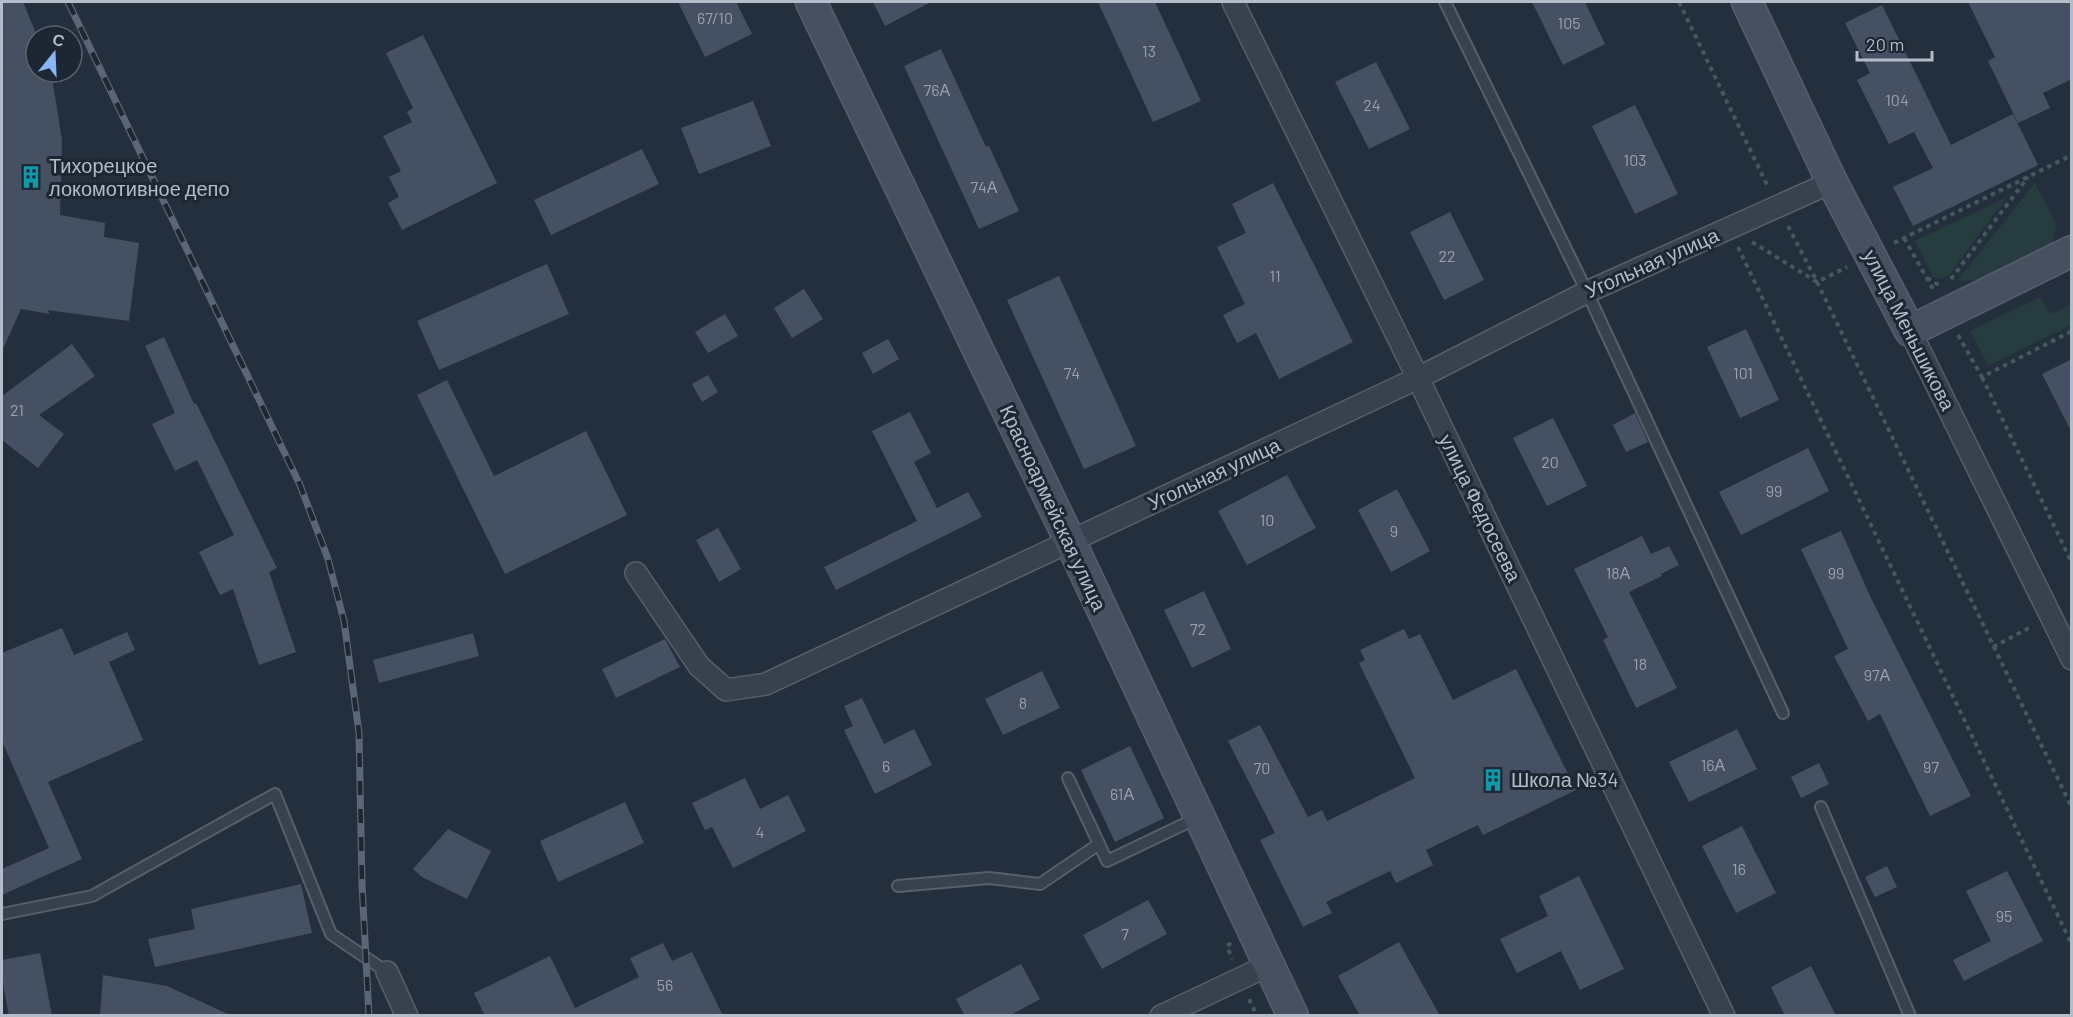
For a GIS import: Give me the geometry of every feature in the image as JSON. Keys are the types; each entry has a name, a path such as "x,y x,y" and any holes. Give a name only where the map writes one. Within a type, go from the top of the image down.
{"street":[{"name":"Красноармейская улица","path":"812,2 1070,541 1293,1016"},
{"name":"улица Федосеева","path":"1233,2 1418,378 1724,1016"},
{"name":"улица Меньшикова","path":"1747,2 1832,182 1910,331 2072,659"},
{"name":"Угольная улица","path":"636,573 699,666 726,690 766,684 1418,378 1587,292 1832,182"},
{"path":"1910,331 2072,251"},
{"path":"1161,1016 1269,964"},
{"path":"387,972 407,1016"}],"lane":[{"path":"1445,2 1587,292 1783,713"},
{"path":"1068,778 1107,861 1200,817"},
{"path":"2,914 92,896 275,794 331,934 387,972"},
{"path":"1821,807 1910,1016"},
{"path":"898,886 989,878 1040,884 1099,844"}],"path":[{"path":"1679,2 2072,808"},
{"path":"1817,282 2072,155"},
{"path":"1927,278 1937,284 1949,282 2029,176"},
{"path":"1728,228 1817,282"},
{"path":"1728,228 2072,945"},
{"path":"1982,377 2072,563"}],"green space":[{"path":"2035,183 2054,220 2056,229 2052,244 1977,280 1957,281"},
{"path":"2007,197 1949,275 1941,279 1933,277 1915,241"},
{"path":"2040,297 2050,314 2071,304 2071,325 1988,366 1970,331"}],"building":[{"name":"Тихорецкое локомотивное депо","path":"2,2 23,2 32,24 24,24 24,84 53,84 62,140 60,215 105,223 104,237 139,243 129,321 47,310 50,314 21,309 2,351"},
{"path":"678,2 736,2 752,34 705,57"},
{"path":"873,2 931,2 885,26"},
{"path":"1098,2 1155,2 1201,101 1153,122"},
{"path":"1532,2 1585,2 1605,44 1563,65"},
{"path":"1968,2 2072,2 2072,79 2043,93 2050,108 2018,123 1988,61 1995,57"},
{"path":"1882,5 1951,145 2013,114 2038,165 1913,226 1893,187 1933,168 1914,132 1889,144 1857,80 1870,73 1845,23"},
{"path":"423,35 497,183 402,230 388,203 399,197 389,177 401,171 383,136 412,122 407,112 413,108 386,53"},
{"path":"941,49 986,147 989,146 1019,211 979,229 904,66"},
{"path":"1376,62 1410,129 1369,149 1335,82"},
{"path":"753,101 771,146 699,174 681,128"},
{"path":"1635,105 1678,194 1635,214 1592,126"},
{"path":"642,149 659,184 551,235 534,200"},
{"path":"1273,183 1353,342 1279,379 1256,333 1237,343 1223,315 1245,304 1217,247 1246,233 1232,204"},
{"path":"1450,212 1484,280 1444,300 1410,232"},
{"path":"547,264 569,314 439,370 417,321"},
{"path":"1059,276 1136,446 1084,469 1007,300"},
{"path":"804,289 823,319 792,338 774,308"},
{"path":"725,314 738,336 708,353 695,332"},
{"path":"1746,329 1779,400 1740,418 1707,347"},
{"path":"164,337 194,404 196,403 277,568 269,572 296,652 259,665 233,589 220,595 199,552 234,535 197,460 175,471 152,424 175,413 145,346"},
{"path":"888,339 899,359 873,374 862,353"},
{"path":"72,344 95,376 39,415 64,434 38,468 2,440 2,396"},
{"path":"2072,359 2072,433 2042,374"},
{"path":"708,375 718,392 702,402 692,384"},
{"path":"447,380 494,476 586,431 627,515 505,574 417,395"},
{"path":"910,412 931,453 914,462 937,508 968,492 982,517 836,590 824,567 917,521 872,431"},
{"path":"1635,413 1648,442 1626,452 1613,425"},
{"path":"1553,418 1587,486 1547,506 1513,438"},
{"path":"1808,448 1829,491 1741,535 1719,492"},
{"path":"1287,475 1316,528 1247,565 1218,511"},
{"path":"1397,489 1430,551 1391,572 1358,510"},
{"path":"718,528 741,569 719,582 696,540"},
{"path":"1841,531 1871,598 1971,796 1930,816 1880,714 1868,721 1834,656 1848,649 1801,549"},
{"path":"1642,536 1651,554 1669,546 1679,565 1629,592 1677,688 1636,708 1603,640 1608,637 1574,569"},
{"path":"1204,591 1231,649 1192,668 1164,610"},
{"path":"62,628 74,655 127,632 135,650 109,662 143,740 48,782 82,859 2,895 2,869 49,848 2,741 2,653"},
{"name":"Школа №34","path":"1404,629 1409,639 1420,634 1453,700 1516,669 1576,790 1483,835 1478,825 1426,850 1433,865 1396,883 1390,871 1326,902 1332,913 1303,927 1260,840 1275,833 1228,741 1260,725 1308,817 1322,810 1327,821 1415,778 1359,663 1365,660 1360,650"},
{"path":"473,633 479,656 379,683 373,660"},
{"path":"665,639 680,667 616,698 602,669"},
{"path":"1042,671 1060,708 1003,735 985,699"},
{"path":"862,698 884,744 914,729 932,765 875,794 844,730 853,726 844,706"},
{"path":"1737,729 1757,769 1689,802 1669,762"},
{"path":"1130,746 1164,818 1115,842 1081,770"},
{"path":"1819,763 1829,784 1801,798 1791,777"},
{"path":"745,778 760,809 788,795 806,831 733,868 712,827 705,830 692,803"},
{"path":"625,802 644,843 558,882 540,841"},
{"path":"1742,826 1776,893 1736,913 1702,846"},
{"path":"448,829 491,851 467,899 422,877 413,869"},
{"path":"1887,866 1897,887 1875,897 1865,877"},
{"path":"2007,871 2043,941 1964,981 1953,960 1991,941 1966,891"},
{"path":"1579,876 1624,969 1580,990 1561,951 1517,973 1500,939 1548,916 1539,896"},
{"path":"301,884 312,933 155,967 148,939 195,929 191,909"},
{"path":"1148,900 1167,934 1102,969 1083,935"},
{"path":"1399,942 1440,1016 1360,1016 1338,976"},
{"path":"663,943 672,961 692,952 723,1016 485,1016 474,993 550,956 575,1008 639,977 630,958"},
{"path":"40,953 52,1016 9,1016 2,978 2,960"},
{"path":"1021,964 1040,999 1009,1016 965,1016 956,999"},
{"path":"1811,966 1836,1016 1785,1016 1771,987"},
{"path":"103,975 167,986 232,1016 100,1016"}],"railway":[{"path":"68,2 300,485 328,559 344,621 359,733 362,884 369,1016"}],"place":[{"name":"Тихорецкое локомотивное депо","path":"31,177"},
{"name":"Школа №34","path":"1493,780"}]}
